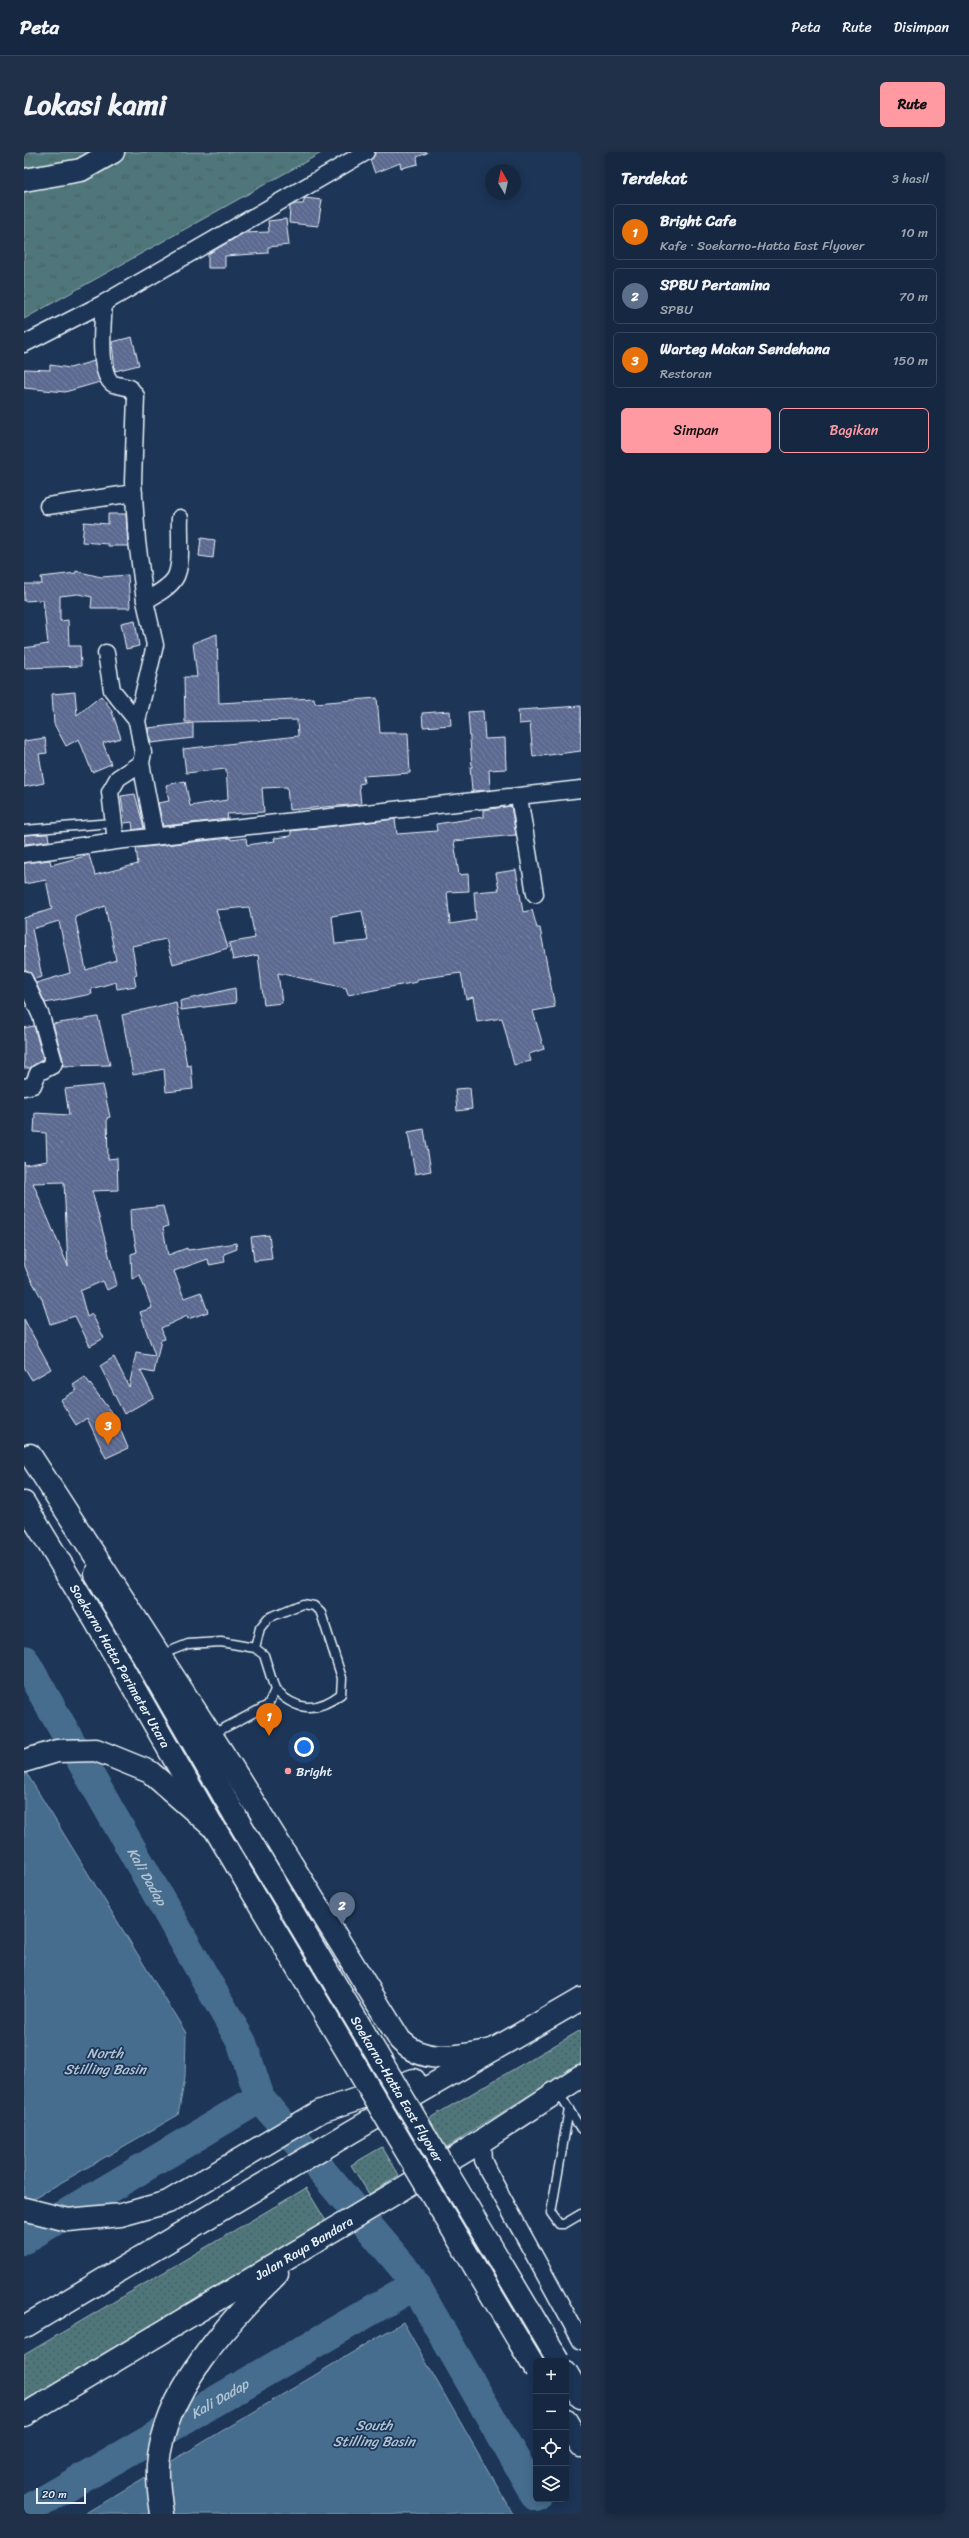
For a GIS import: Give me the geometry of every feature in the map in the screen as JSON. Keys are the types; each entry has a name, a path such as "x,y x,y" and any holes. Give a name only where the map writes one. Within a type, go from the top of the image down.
{"main road":[{"path":"24,180 81,170 113,152"},
{"path":"27,1450 211,1736 400,2040 417,2053 437,2057 492,2050"},
{"name":"Soekarno-Hatta East Flyover","path":"27,1450 236,1817 557,2358"},
{"name":"Soekarno Hatta Perimeter Utara","path":"24,1503 96,1620 215,1830"},
{"path":"24,1761 56,1751 96,1750 150,1772 215,1830"},
{"name":"Soekarno-Hatta East Flyover","path":"215,1830 533,2365"},
{"path":"24,2326 351,2132 581,1999"},
{"path":"24,2209 68,2220 121,2215 168,2202 321,2111 420,2078 450,2074"},
{"name":"Jalan Raya Bandara","path":"24,2415 482,2141 581,2076"},
{"path":"162,2514 158,2465 163,2442 175,2408 189,2379 218,2338 256,2294 304,2248"},
{"path":"569,2377 581,2398"},
{"path":"569,2426 581,2446"}],"street":[{"path":"24,344 104,303 366,152"},
{"path":"104,303 102,346 107,376 113,384 130,388 136,396 134,493 136,541 145,601 155,645 137,721 143,753 141,762 155,836"},
{"path":"48,506 134,493"},
{"path":"145,601 167,586 175,578 178,567 180,518"},
{"path":"106,653 112,690 137,721"},
{"path":"116,841 112,823 110,792 112,785 141,762"},
{"path":"24,854 155,836 581,789"},
{"path":"519,797 535,894"},
{"path":"24,979 41,1016 54,1062 53,1065 38,1072 33,1085 24,1087"},
{"path":"482,2141 483,2160 581,2341"}],"lane":[{"path":"24,830 112,823"},
{"path":"159,1655 188,1644 221,1642 255,1648 264,1655 275,1690 286,1700 304,1708 329,1702 341,1694 342,1678 321,1613 314,1606 302,1604 268,1618 260,1628 255,1648"},
{"path":"211,1736 268,1705 275,1690"},
{"path":"558,2091 581,2129"},
{"path":"569,2109 551,2213 559,2224 564,2224 581,2214"}],"green space":[{"path":"24,152 323,152 24,319"},
{"path":"581,2030 581,2063 445,2148 428,2119"},
{"path":"382,2147 399,2175 369,2194 351,2165"},
{"path":"306,2188 326,2221 24,2401 24,2355"}],"water":[{"name":"North Stilling Basin","path":"24,1769 186,2033 185,2078 178,2115 24,2204"},
{"name":"South Stilling Basin","path":"403,2322 513,2514 84,2514"}],"building":[{"path":"376,152 427,153 417,157 418,164 401,168 400,163 375,173 370,160"},
{"path":"305,198 322,200 318,226 289,223 290,206 295,204 303,204"},
{"path":"286,219 289,245 268,247 268,253 225,256 225,268 208,268 208,254 244,233 269,232 268,221"},
{"path":"132,337 139,365 115,371 112,342"},
{"path":"94,361 100,382 65,392 24,388 24,369 50,370 50,365 70,368"},
{"path":"108,514 126,514 128,546 108,546 108,544 82,542 84,522 108,524"},
{"path":"201,538 215,540 213,558 199,556"},
{"path":"76,571 101,577 128,575 130,608 91,608 92,597 78,594 60,596 60,621 68,620 69,646 80,646 81,666 24,668 24,648 48,644 43,600 24,601 24,584 42,584 41,577 76,573"},
{"path":"135,620 139,646 126,649 121,623"},
{"path":"217,634 219,703 314,698 315,703 377,698 380,733 408,733 410,773 363,776 364,783 359,784 361,804 289,810 287,787 262,788 264,812 227,814 228,819 163,826 158,803 169,801 166,785 185,781 190,806 227,800 228,798 226,769 186,773 183,749 298,736 297,720 185,722 184,677 197,677 193,643"},
{"path":"75,692 77,715 101,696 111,709 121,738 103,743 111,764 92,772 79,739 66,746 54,724 52,694"},
{"path":"581,706 581,751 533,757 530,723 519,724 518,710"},
{"path":"450,711 451,725 423,727 422,713"},
{"path":"483,711 485,739 505,738 506,769 489,770 490,790 472,791 470,767 472,767 468,712"},
{"path":"193,723 193,738 151,743 148,728"},
{"path":"45,738 47,753 39,754 44,783 24,787 24,741"},
{"path":"135,794 144,828 133,830 132,822 125,823 121,796"},
{"path":"511,806 516,835 454,841 459,875 468,874 469,891 447,892 450,924 476,920 474,892 499,890 496,873 516,870 523,912 532,910 537,928 540,928 555,1007 533,1011 544,1049 529,1054 531,1061 514,1065 502,1018 477,1022 473,997 466,999 461,973 417,979 417,982 348,995 346,988 278,973 282,1003 264,1005 258,955 233,960 229,943 255,938 249,907 216,910 228,948 173,964 166,939 132,946 137,975 134,976 136,986 117,989 116,982 91,989 92,994 45,1003 36,983 70,973 59,921 32,929 42,977 34,979 30,972 25,970 24,918 52,909 46,880 24,884 24,863 50,860 51,865 89,855 95,875 138,864 136,848 230,838 231,840 246,838 247,845 275,841 274,838 291,836 291,831 395,819 397,834 437,831 436,824 483,817 483,810","holes":["105,906 116,960 86,970 75,917","362,911 368,941 335,944 332,916"]},
{"path":"48,834 49,841 25,844 24,835"},
{"path":"235,988 236,1003 181,1010 180,1001"},
{"path":"176,1002 187,1066 191,1065 193,1089 166,1092 164,1069 133,1075 122,1015"},
{"path":"98,1017 110,1065 63,1066 63,1059 53,1024"},
{"path":"34,1026 43,1059 31,1068 24,1068 24,1028"},
{"path":"103,1085 110,1117 107,1118 108,1159 117,1158 118,1190 92,1191 117,1285 107,1290 103,1281 80,1291 87,1317 92,1314 104,1338 90,1346 75,1316 50,1324 42,1299 24,1264 24,1162 25,1165 47,1161 46,1133 34,1132 35,1113 69,1115 65,1089","holes":["64,1182 68,1266 33,1183"]},
{"path":"470,1088 472,1109 457,1111 455,1089"},
{"path":"424,1129 431,1171 415,1174 408,1132"},
{"path":"163,1206 168,1226 163,1228 168,1255 187,1248 188,1250 236,1243 237,1249 224,1254 225,1262 209,1265 208,1259 174,1271 184,1298 201,1292 208,1312 188,1319 187,1316 161,1328 165,1339 161,1340 154,1373 140,1370 154,1397 124,1414 100,1366 114,1357 129,1387 136,1353 155,1356 140,1312 152,1308 140,1275 132,1279 131,1254 137,1252 133,1231 131,1231 130,1210"},
{"path":"269,1235 272,1259 254,1261 251,1237"},
{"path":"24,1319 51,1369 32,1380 24,1367"},
{"path":"85,1377 116,1419 128,1448 106,1458 87,1418 76,1425 60,1400 77,1390 73,1385"}],"waterway":[{"name":"Kali Dadap","path":"24,1660 242,2043 260,2098 408,2273 533,2491"},
{"name":"Kali Dadap","path":"24,2239 260,2098"},
{"name":"Kali Dadap","path":"24,2512 415,2285"}],"place":[{"name":"Warteg Makan Sendehana","path":"108,1445"},
{"name":"Bright Cafe","path":"269,1736"},
{"name":"Bright","path":"288,1771"},
{"name":"SPBU Pertamina","path":"342,1925"}]}
